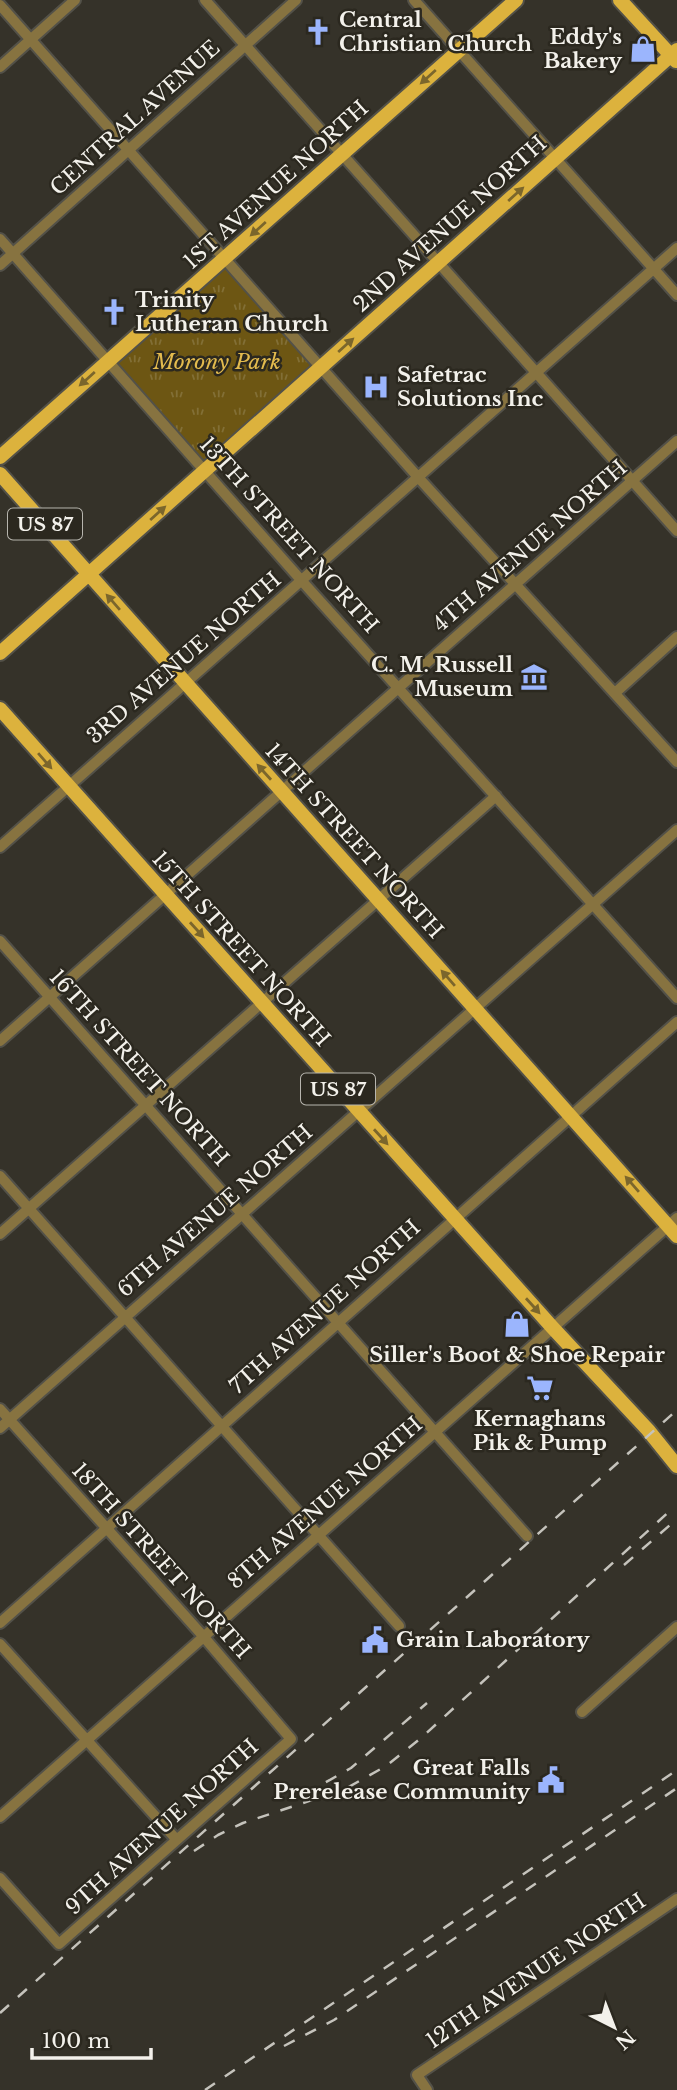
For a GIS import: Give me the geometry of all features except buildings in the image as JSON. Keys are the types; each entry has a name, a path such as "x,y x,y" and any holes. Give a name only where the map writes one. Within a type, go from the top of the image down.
{"main road":[{"name":"1ST AVENUE NORTH","path":"0,457 516,0"},
{"path":"620,0 675,56"},
{"name":"2ND AVENUE NORTH","path":"0,653 555,159 675,56"},
{"name":"14TH STREET NORTH","path":"0,474 474,1008 674,1226"},
{"name":"15TH STREET NORTH","path":"0,709 357,1111 648,1430 677,1466"}],"street":[{"path":"0,67 75,0"},
{"path":"205,0 677,531"},
{"name":"CENTRAL AVENUE","path":"0,265 296,0"},
{"path":"414,0 677,295"},
{"path":"0,5 417,476 677,762"},
{"name":"13TH STREET NORTH","path":"0,239 677,998"},
{"name":"3RD AVENUE NORTH","path":"0,847 677,248"},
{"name":"4TH AVENUE NORTH","path":"0,1041 677,441"},
{"path":"615,692 677,637"},
{"path":"0,1234 496,796"},
{"name":"6TH AVENUE NORTH","path":"0,1429 677,830"},
{"name":"16TH STREET NORTH","path":"0,941 527,1536"},
{"name":"7TH AVENUE NORTH","path":"0,1623 677,1022"},
{"path":"0,1176 399,1626"},
{"name":"8TH AVENUE NORTH","path":"0,1817 552,1327 674,1226"},
{"name":"18TH STREET NORTH","path":"0,1409 203,1636 291,1739"},
{"path":"582,1712 677,1627"},
{"path":"0,1644 176,1839"},
{"name":"9TH AVENUE NORTH","path":"0,1878 59,1944 291,1739"},
{"name":"12TH AVENUE NORTH","path":"427,2090 417,2075 677,1899"}],"green space":[{"name":"Morony Park","path":"225,259 321,367 205,471 107,361"}],"railway":[{"path":"0,2013 677,1410"},
{"path":"194,1851 243,1823 345,1789 386,1766 421,1738 673,1508"},
{"path":"624,1565 677,1519"},
{"path":"305,1794 351,1768 427,1703"},
{"path":"205,2090 677,1770"},
{"path":"284,2046 334,2020 677,1788"}],"place":[{"name":"Central Christian Church","path":"318,32"},
{"name":"Eddy's Bakery","path":"643,49"},
{"name":"Trinity Lutheran Church","path":"114,312"},
{"name":"Safetrac Solutions Inc","path":"376,387"},
{"name":"C. M. Russell Museum","path":"534,677"},
{"name":"Siller's Boot & Shoe Repair","path":"517,1324"},
{"name":"Kernaghans Pik & Pump","path":"540,1388"},
{"name":"Grain Laboratory","path":"375,1640"},
{"name":"Great Falls Prerelease Community","path":"551,1780"}]}
